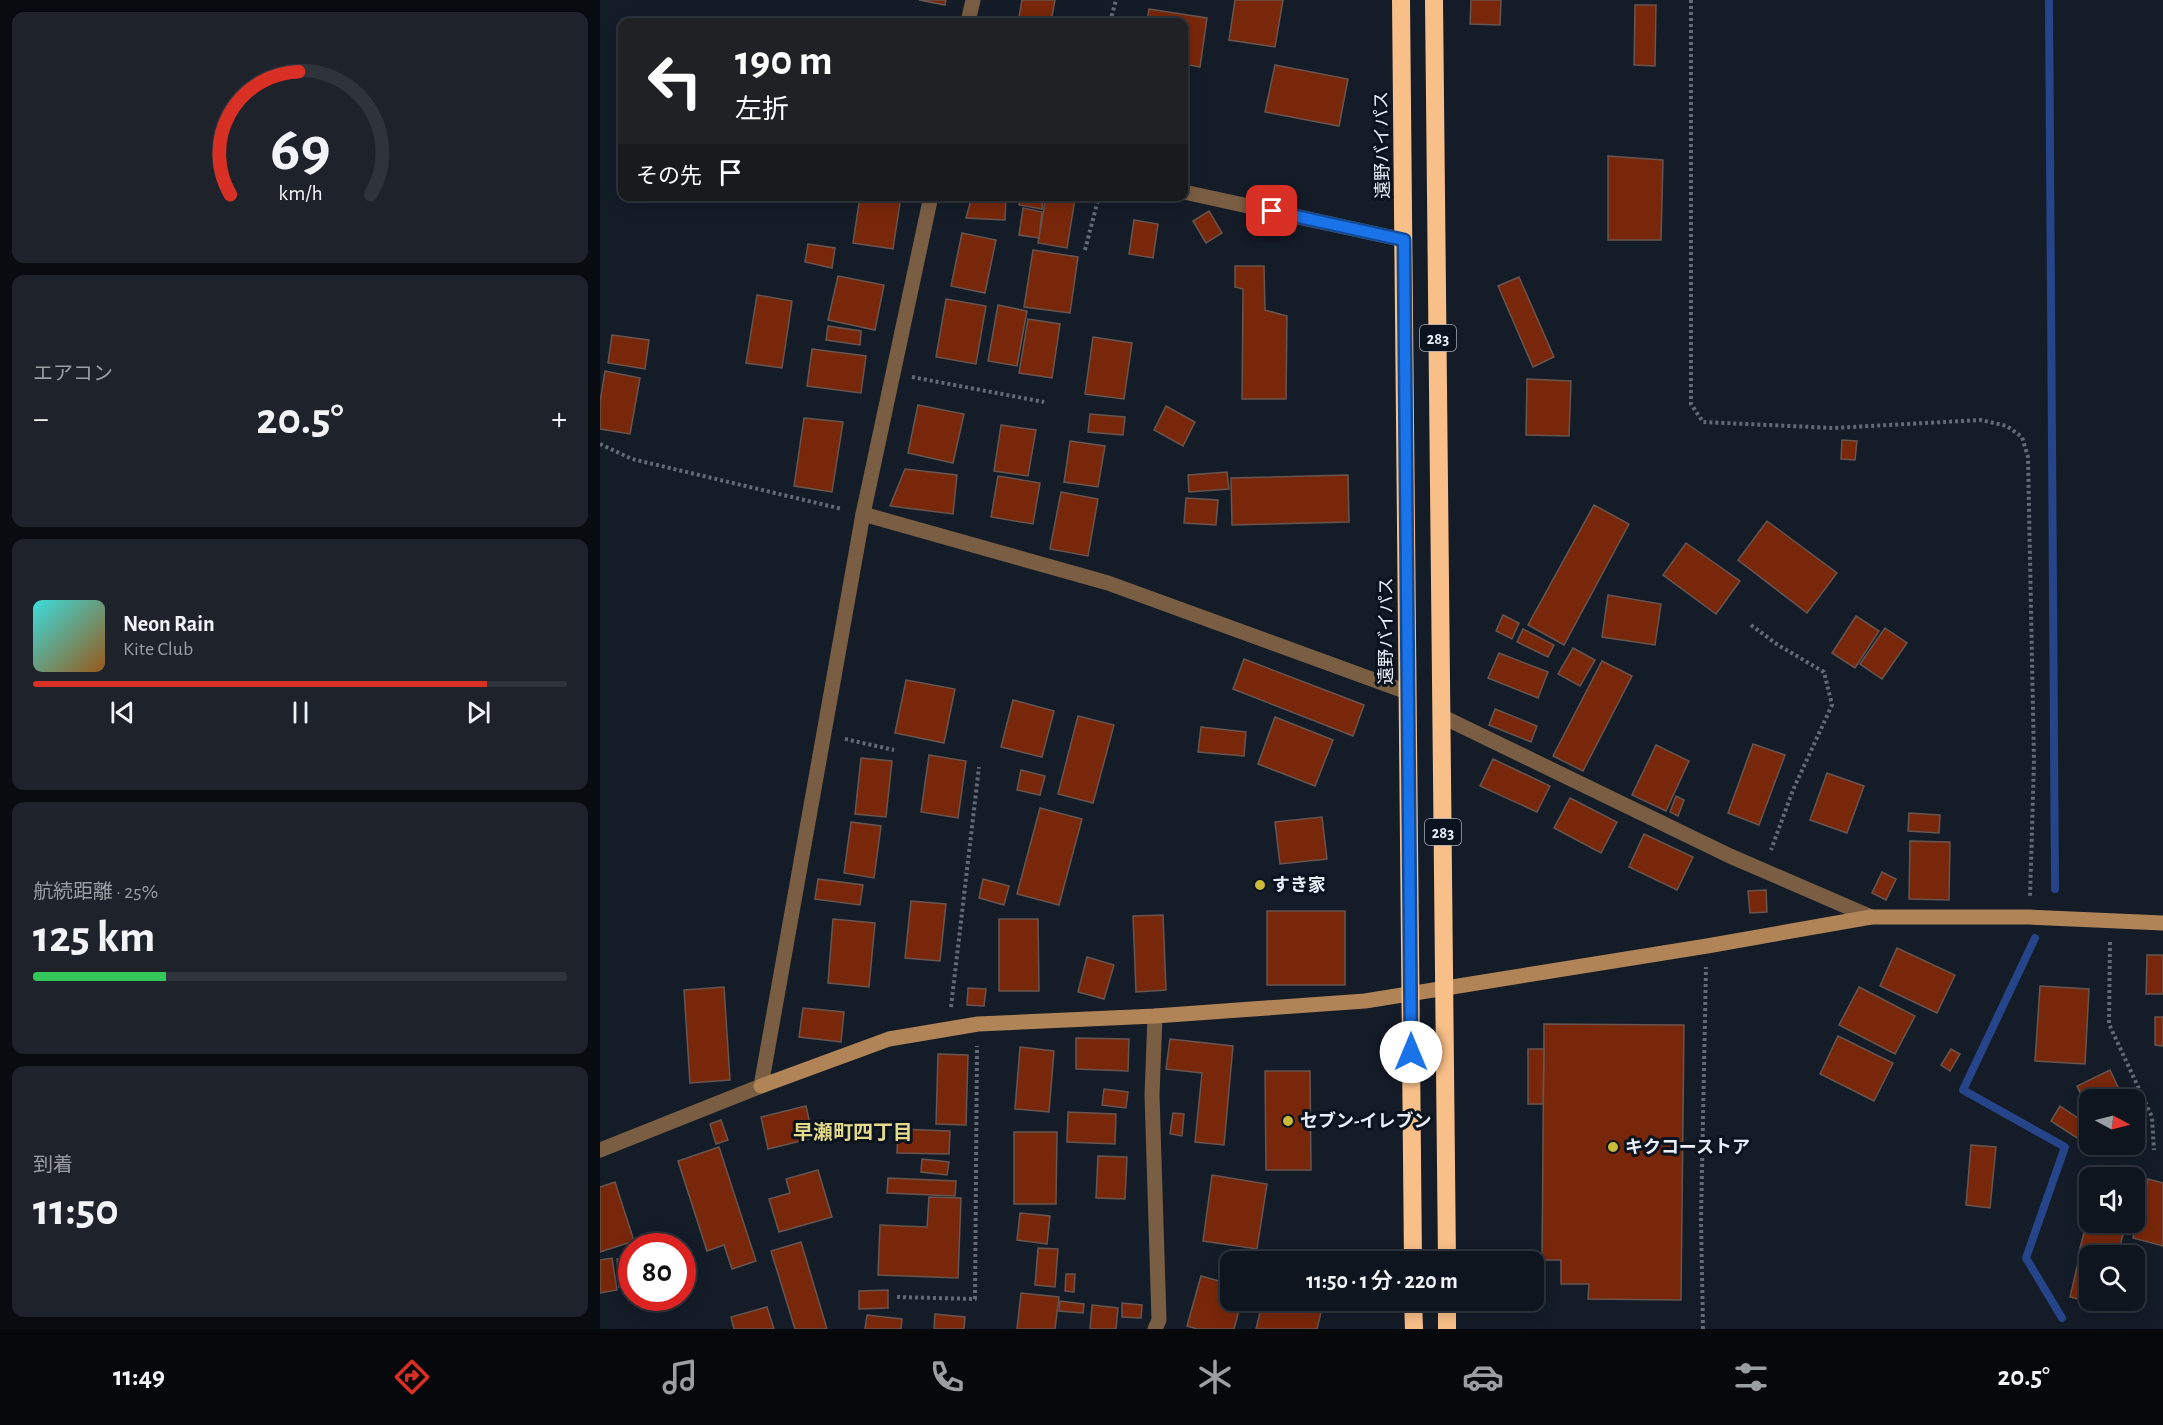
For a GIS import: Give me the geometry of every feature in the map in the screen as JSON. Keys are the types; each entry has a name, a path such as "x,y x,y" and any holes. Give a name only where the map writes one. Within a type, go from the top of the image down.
{"highway":[{"name":"遠野バイパス","path":"1401,0 1413,1251"},
{"name":"283","path":"1434,0 1447,1251"},
{"path":"1413,1311 1414,1329"},
{"path":"1447,1311 1447,1329"}],"street":[{"path":"969,18 973,0"},
{"path":"1188,193 1404,240"},
{"path":"761,1086 863,514 930,201"},
{"path":"863,514 1108,583 1407,692"},
{"path":"1441,716 1764,870 1871,917"},
{"path":"600,1150 761,1086 889,1039 978,1024 1155,1016 1365,1002 1871,917 2029,917 2163,923"},
{"path":"1155,1016 1152,1095 1159,1320 1155,1329"}],"path":[{"path":"1111,18 1116,0"},
{"path":"1691,0 1691,404 1703,422 1833,428 1982,420 2007,426 2022,437 2028,457 2034,761 2029,917"},
{"path":"1085,250 1098,201"},
{"path":"893,374 1044,402"},
{"path":"600,444 632,459 863,514"},
{"path":"1751,625 1778,645 1824,672 1832,705 1793,790 1764,870"},
{"path":"823,735 894,750"},
{"path":"948,1029 979,767"},
{"path":"2110,921 2109,1024 2152,1117 2154,1150"},
{"path":"1703,1329 1701,1220 1707,946"},
{"path":"897,1297 975,1299 978,1024"}],"building":[{"path":"919,0 946,0 945,5"},
{"path":"1022,0 1055,0 1052,18 1019,18"},
{"path":"1235,0 1283,0 1275,47 1229,40"},
{"path":"1471,0 1501,0 1500,25 1470,24"},
{"path":"1635,5 1656,5 1655,66 1634,65"},
{"path":"1149,9 1207,18 1200,67 1188,65 1188,18 1148,18"},
{"path":"1275,65 1348,79 1339,126 1265,112"},
{"path":"1608,156 1663,160 1661,240 1608,240"},
{"path":"859,201 900,201 893,249 853,243"},
{"path":"971,201 1006,201 1005,220 966,218"},
{"path":"1019,201 1043,201 1042,209 1019,205"},
{"path":"1045,201 1075,201 1067,248 1038,243"},
{"path":"1023,208 1042,212 1039,238 1019,235"},
{"path":"1209,211 1222,233 1206,243 1193,221"},
{"path":"1134,220 1158,224 1153,258 1129,254"},
{"path":"962,233 996,240 985,293 951,286"},
{"path":"808,244 835,248 832,268 805,262"},
{"path":"1033,250 1078,257 1070,313 1024,307"},
{"path":"1235,266 1264,266 1265,310 1287,316 1286,399 1242,399 1243,289 1235,287"},
{"path":"838,276 884,285 875,330 828,320"},
{"path":"1519,277 1554,357 1533,367 1498,286"},
{"path":"757,295 792,301 782,368 746,363"},
{"path":"946,299 986,306 976,364 936,357"},
{"path":"998,305 1027,311 1017,366 988,361"},
{"path":"1028,319 1060,324 1052,378 1019,373"},
{"path":"828,326 861,331 860,345 826,340"},
{"path":"612,335 649,340 645,369 608,363"},
{"path":"1093,337 1132,343 1124,399 1085,394"},
{"path":"812,349 866,356 861,393 807,386"},
{"path":"605,371 640,378 630,434 600,429 600,402"},
{"path":"1527,379 1571,381 1569,436 1526,435"},
{"path":"918,405 964,414 953,463 908,453"},
{"path":"1166,406 1195,422 1183,446 1154,430"},
{"path":"1090,414 1125,417 1123,435 1088,432"},
{"path":"804,418 843,422 832,492 794,486"},
{"path":"1001,425 1036,430 1028,476 994,471"},
{"path":"1842,440 1857,441 1855,460 1841,459"},
{"path":"1070,441 1105,446 1098,487 1064,482"},
{"path":"905,469 957,475 953,514 890,506"},
{"path":"1227,472 1229,489 1189,492 1188,475"},
{"path":"1348,475 1349,522 1232,525 1231,478"},
{"path":"998,476 1040,483 1033,524 991,517"},
{"path":"1061,492 1098,499 1088,556 1050,549"},
{"path":"1186,498 1218,500 1216,525 1184,523"},
{"path":"1594,505 1629,524 1564,645 1528,625"},
{"path":"1767,521 1837,573 1807,613 1738,560"},
{"path":"1686,543 1740,581 1716,614 1663,575"},
{"path":"1608,595 1661,604 1655,645 1602,637"},
{"path":"1503,615 1519,623 1512,639 1496,631"},
{"path":"1856,616 1879,631 1855,668 1832,653"},
{"path":"1885,628 1907,643 1882,679 1860,664"},
{"path":"1523,629 1554,645 1548,657 1517,642"},
{"path":"1573,648 1595,660 1580,686 1558,674"},
{"path":"1499,653 1548,672 1538,698 1488,678"},
{"path":"1244,659 1364,705 1353,736 1233,689"},
{"path":"1602,661 1632,676 1583,771 1553,756"},
{"path":"906,680 955,689 944,743 895,733"},
{"path":"1013,700 1054,711 1042,757 1001,747"},
{"path":"1495,709 1537,726 1531,742 1489,725"},
{"path":"1078,716 1114,725 1093,803 1058,794"},
{"path":"1275,717 1333,740 1315,786 1258,764"},
{"path":"1201,727 1246,732 1244,756 1198,752"},
{"path":"1753,744 1785,755 1759,825 1728,813"},
{"path":"1656,745 1689,761 1666,811 1632,795"},
{"path":"929,755 966,761 958,818 921,812"},
{"path":"861,758 892,761 886,817 855,814"},
{"path":"1493,759 1550,786 1537,812 1480,786"},
{"path":"1021,770 1045,776 1040,795 1017,790"},
{"path":"1827,773 1864,786 1847,833 1810,820"},
{"path":"1676,796 1684,800 1678,816 1670,812"},
{"path":"1570,798 1617,822 1601,853 1554,828"},
{"path":"1040,808 1082,819 1059,905 1017,894"},
{"path":"1909,813 1940,815 1939,833 1908,831"},
{"path":"1322,817 1327,859 1280,864 1275,822"},
{"path":"851,822 881,826 874,878 844,873"},
{"path":"1644,834 1693,857 1677,890 1629,867"},
{"path":"1910,841 1950,842 1949,900 1909,899"},
{"path":"1882,872 1896,879 1886,900 1872,893"},
{"path":"818,879 863,885 860,905 815,899"},
{"path":"983,879 1009,886 1004,905 979,898"},
{"path":"1766,890 1767,912 1750,913 1748,891"},
{"path":"911,901 946,904 940,961 905,958"},
{"path":"1267,911 1345,911 1345,985 1267,985"},
{"path":"1163,915 1166,990 1136,992 1133,916"},
{"path":"833,919 875,923 869,987 828,983"},
{"path":"999,919 1038,919 1039,991 999,991"},
{"path":"1897,948 1955,975 1937,1013 1880,986"},
{"path":"2147,955 2163,955 2163,994 2146,994"},
{"path":"1087,957 1114,965 1104,999 1078,992"},
{"path":"2040,986 2089,989 2085,1064 2035,1061"},
{"path":"724,987 730,1080 690,1083 684,990"},
{"path":"1859,987 1915,1016 1895,1054 1839,1025"},
{"path":"968,988 986,989 984,1006 967,1005"},
{"path":"803,1008 844,1012 841,1042 799,1037"},
{"path":"2155,1017 2163,1017 2163,1046 2155,1045"},
{"path":"1544,1024 1684,1025 1681,1300 1588,1299 1589,1284 1561,1284 1561,1260 1544,1260 1544,1251 1542,1251"},
{"path":"1838,1036 1893,1063 1874,1101 1820,1074"},
{"path":"1076,1038 1129,1039 1128,1071 1076,1069"},
{"path":"1170,1039 1233,1046 1224,1145 1195,1142 1202,1073 1166,1069"},
{"path":"1020,1047 1054,1051 1049,1112 1015,1109"},
{"path":"1528,1049 1544,1049 1543,1104 1528,1104"},
{"path":"1951,1049 1960,1054 1950,1071 1941,1065"},
{"path":"938,1054 968,1055 966,1125 936,1124"},
{"path":"2110,1070 2119,1089 2079,1090 2077,1086"},
{"name":"セブン-イレブン","path":"1265,1071 1310,1071 1311,1170 1266,1170"},
{"path":"1104,1089 1128,1092 1126,1108 1102,1105"},
{"path":"806,1106 813,1138 768,1149 761,1117"},
{"path":"2060,1106 2079,1119 2079,1135 2077,1138 2051,1121"},
{"path":"1068,1112 1116,1114 1115,1144 1067,1142"},
{"path":"1173,1113 1184,1114 1182,1136 1170,1134"},
{"path":"721,1120 728,1140 716,1144 710,1124"},
{"path":"898,1129 950,1131 949,1154 897,1153"},
{"path":"1014,1132 1057,1132 1056,1204 1014,1204"},
{"path":"1971,1145 1996,1147 1990,1208 1966,1205"},
{"path":"719,1147 756,1261 732,1269 724,1245 707,1251 678,1161"},
{"path":"1098,1156 1127,1157 1125,1199 1096,1198"},
{"path":"922,1159 949,1162 947,1175 921,1172"},
{"path":"818,1170 832,1217 779,1232 769,1199 790,1193 786,1179"},
{"path":"1212,1175 1267,1184 1257,1249 1203,1241"},
{"path":"888,1178 956,1181 955,1196 887,1193"},
{"path":"2148,1179 2163,1183 2163,1246 2133,1238 2134,1233 2145,1233 2145,1191"},
{"path":"615,1182 631,1233 618,1233 618,1246 600,1252 600,1187"},
{"path":"929,1197 961,1198 958,1278 878,1275 880,1225 927,1227"},
{"path":"1020,1213 1050,1216 1047,1244 1017,1240"},
{"path":"2084,1233 2123,1233 2120,1245 2081,1245"},
{"path":"801,1242 827,1329 795,1329 771,1251"},
{"path":"1038,1248 1058,1249 1055,1287 1035,1285"},
{"path":"612,1258 617,1290 600,1293 600,1260"},
{"path":"2078,1263 2079,1263 2079,1299 2070,1297"},
{"path":"1066,1274 1075,1274 1074,1292 1065,1291"},
{"path":"1201,1276 1220,1281 1220,1311 1239,1311 1234,1329 1197,1329 1187,1326"},
{"path":"888,1290 888,1308 859,1309 859,1291"},
{"path":"1021,1293 1059,1297 1055,1329 1017,1329"},
{"path":"1060,1301 1084,1304 1083,1313 1059,1311"},
{"path":"1122,1303 1142,1305 1141,1318 1122,1317"},
{"path":"1092,1305 1118,1308 1116,1329 1090,1329"},
{"path":"767,1307 774,1329 734,1329 731,1317"},
{"path":"1260,1311 1321,1311 1317,1329 1256,1329"},
{"path":"935,1314 965,1317 964,1329 934,1329"},
{"path":"867,1315 902,1319 901,1329 865,1329"}],"waterway":[{"path":"2049,0 2055,889"},
{"path":"2035,938 1963,1090 2065,1147 2026,1258 2062,1318"}],"place":[{"name":"すき家","path":"1260,885"},
{"name":"セブン-イレブン","path":"1288,1121"},
{"name":"キクコーストア","path":"1613,1147"}],"district":[{"name":"早瀬町四丁目","path":"853,1132"}],"route":[{"path":"1272,211 1404,240 1411,1052"}]}
